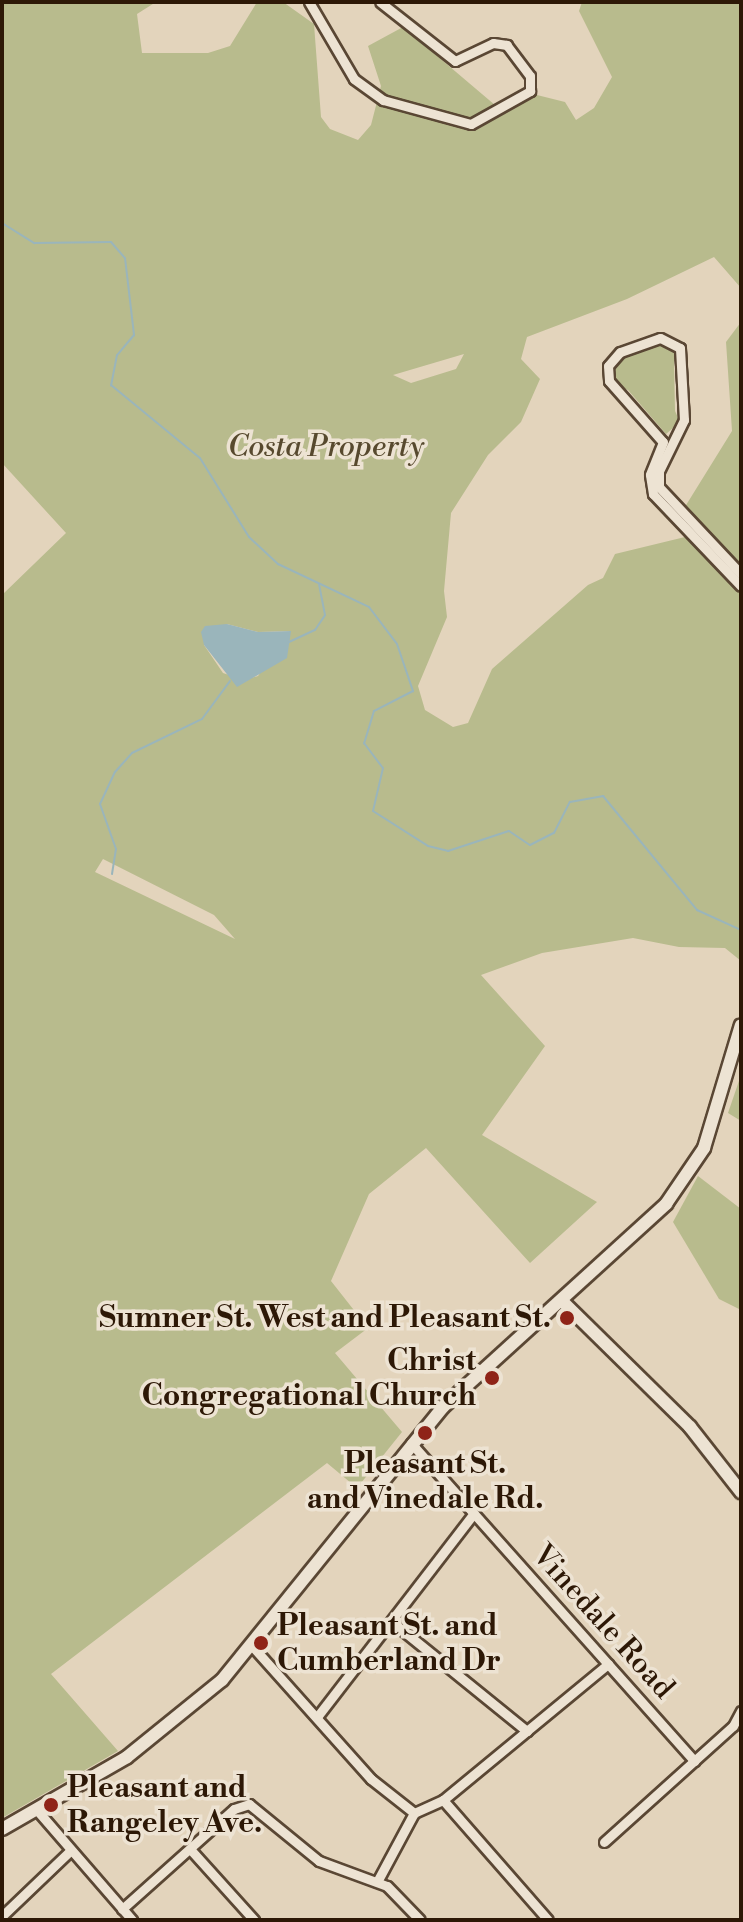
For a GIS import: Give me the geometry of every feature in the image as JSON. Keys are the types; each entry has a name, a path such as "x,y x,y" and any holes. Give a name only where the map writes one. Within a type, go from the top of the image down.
{"main road":[{"path":"2,1829 127,1757 185,1714 253,1647 411,1443 465,1386 563,1302 679,1188 714,1122 741,1025"},
{"path":"563,1302 690,1427 741,1492"}],"street":[{"path":"309,2 354,79 383,100 471,124 530,91 531,78 507,45 493,43 455,61 380,2"},
{"path":"662,439 613,386 607,372 618,353 654,339 673,341 682,354 684,420 658,474 660,491 741,574"},
{"path":"662,439 677,437"},
{"path":"662,439 650,478 653,494 741,586"},
{"name":"Vinedale Road","path":"411,1443 694,1761"},
{"path":"317,1717 474,1513"},
{"path":"391,1621 527,1731"},
{"path":"253,1647 371,1779 414,1813"},
{"path":"378,1880 414,1813 443,1800 608,1664"},
{"path":"604,1842 733,1726 741,1711"},
{"path":"443,1800 548,1920"},
{"path":"122,1909 234,1809 249,1804 319,1861 378,1880 420,1920"},
{"path":"36,1809 132,1920"},
{"path":"190,1849 254,1920"},
{"path":"2,1916 71,1850"}],"green space":[{"name":"Costa Property","path":"2,2 156,2 137,14 142,53 208,53 230,46 257,2 283,2 314,24 321,117 330,129 358,140 371,125 381,86 368,46 403,27 502,111 533,94 565,102 576,120 594,108 612,77 579,11 582,2 741,2 741,288 714,257 627,299 527,337 521,359 540,379 521,422 488,455 451,513 444,591 447,617 418,686 425,710 453,727 468,723 492,669 588,585 603,578 615,554 685,537 741,593 741,961 725,948 679,947 633,938 542,953 481,975 545,1046 482,1135 597,1202 530,1263 426,1148 369,1194 331,1281 368,1328 335,1353 402,1432 357,1488 327,1463 51,1674 118,1751 2,1818 2,595 66,533 2,463","holes":["464,354 456,369 411,383 393,375","227,624 258,632 290,631 258,676 244,680 223,673 204,645","103,859 214,915 235,939 95,872"]},
{"path":"741,322 741,567 683,510 732,431 726,342"},
{"path":"656,340 675,346 678,362 674,361 675,411 680,422 666,434 628,390 615,386 609,370 616,357"},
{"path":"741,1075 741,1121 728,1113"},
{"path":"698,1176 741,1209 741,1310 719,1299 673,1222"}],"water":[{"path":"227,624 258,632 291,631 287,658 237,687 204,645 201,632 205,626"}],"waterway":[{"path":"2,145 2,174"},
{"path":"2,223 34,243 111,242 125,258 134,335 117,355 111,385 200,458 249,537 278,564 369,607 397,644 413,691 374,711 364,743 383,768 373,811 428,846 448,851 509,831 530,845 554,833 570,802 603,796 697,910 741,930"},
{"path":"289,642 315,630 325,615 319,585"},
{"path":"112,874 116,849 100,804 115,772 132,753 202,719 230,681"}],"place":[{"name":"Sumner St. West and Pleasant St.","path":"567,1318"},
{"name":"Christ Congregational Church","path":"492,1378"},
{"name":"Pleasant St. and Vinedale Rd.","path":"425,1433"},
{"name":"Pleasant St. and Cumberland Dr","path":"261,1643"},
{"name":"Pleasant and Rangeley Ave.","path":"51,1805"}]}
